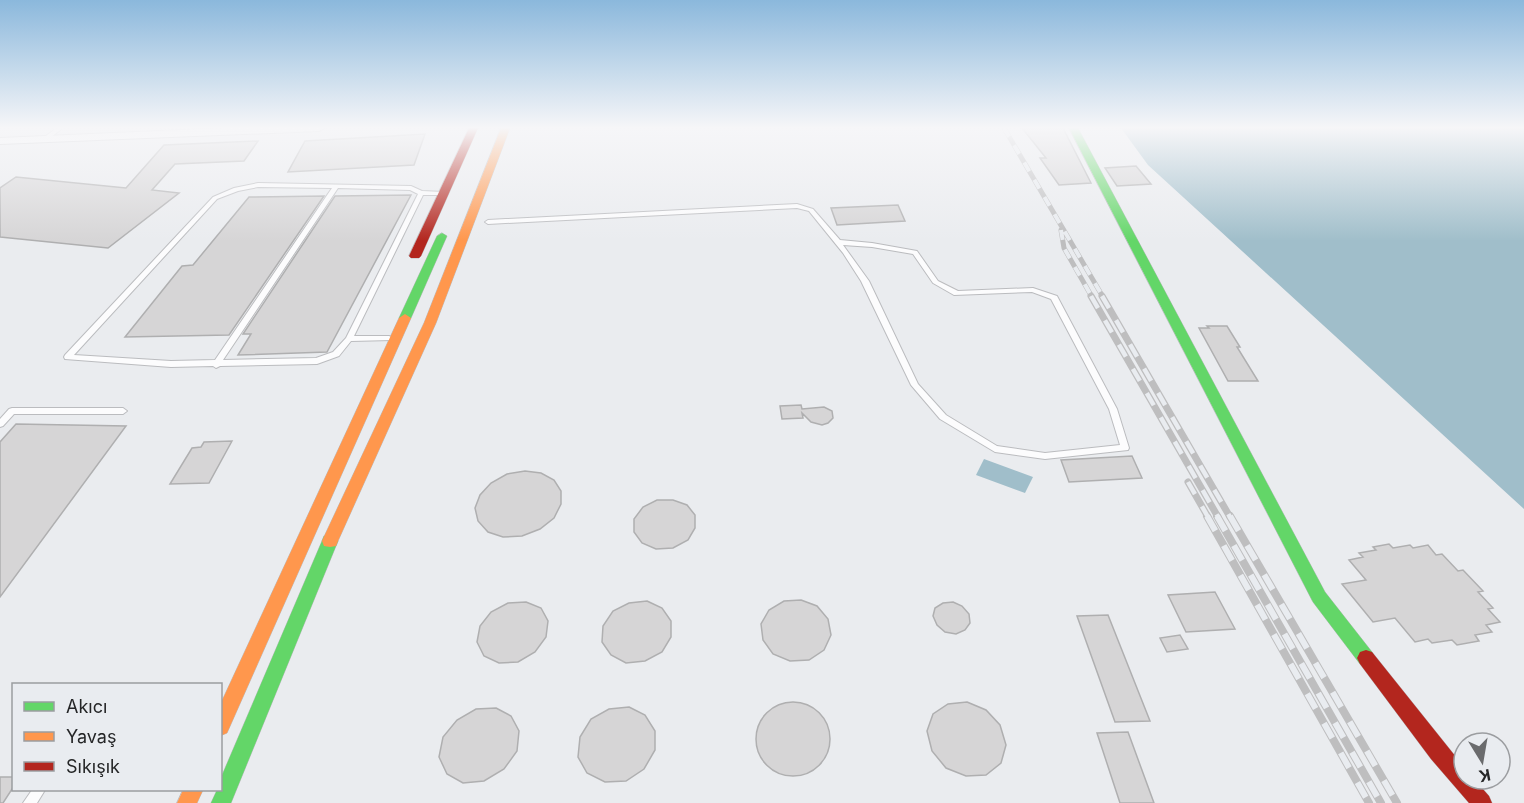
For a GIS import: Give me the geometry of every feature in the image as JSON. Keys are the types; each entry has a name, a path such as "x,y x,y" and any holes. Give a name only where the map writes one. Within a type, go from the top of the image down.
{"main road":[{"path":"396,335 417,247 456,165"},
{"path":"430,323 483,165"},
{"path":"1093,165 1319,597 1438,752 1482,803"},
{"path":"222,723 447,225"},
{"path":"221,803 339,518 430,323 485,227"}],"lane":[{"path":"421,194 349,339 336,354 317,362 216,365 68,357 214,198 236,189 258,184 411,188 421,194 442,193"},
{"path":"216,365 337,186"},
{"path":"485,227 797,206 811,210 865,281 915,385 943,417 995,449 1045,456 1125,448 1113,409 1054,298 1033,290 957,293 935,282 915,252 837,242"},
{"path":"349,339 396,335"},
{"path":"0,424 12,411 123,411"}],"water":[{"path":"1149,165 1524,165 1524,509"},
{"path":"984,459 1033,477 1025,493 976,475"}],"building":[{"path":"146,165 174,165 152,190 179,193 108,248 0,237 0,188 16,177 126,188"},
{"path":"292,165 405,165 288,172"},
{"path":"1045,165 1082,165 1091,183 1059,185"},
{"path":"1136,166 1151,184 1117,186 1105,168"},
{"path":"411,195 327,352 238,355 251,334 243,334 335,196"},
{"path":"324,196 229,335 125,337 182,266 193,265 249,197"},
{"path":"898,205 905,221 837,225 831,208"},
{"path":"1207,326 1227,326 1258,381 1228,381 1199,328 1209,328"},
{"path":"801,405 802,409 824,407 832,411 833,418 822,425 811,422 802,413 803,418 782,419 780,406"},
{"path":"16,424 126,426 0,597 0,442"},
{"path":"232,441 209,483 170,484 192,448 201,447 204,442"},
{"path":"1132,456 1142,478 1069,482 1061,460"},
{"path":"525,471 541,473 554,480 561,491 561,504 554,518 540,529 522,536 503,537 488,532 478,521 475,508 480,495 491,483 507,474"},
{"path":"657,500 673,500 687,505 695,515 695,528 688,540 673,548 656,549 642,543 634,532 634,519 643,507"},
{"path":"1389,544 1393,548 1428,545 1436,555 1442,554 1458,571 1463,570 1483,591 1478,592 1493,608 1488,609 1500,622 1486,625 1492,632 1475,635 1479,641 1457,645 1452,640 1432,643 1428,639 1415,642 1395,618 1373,622 1342,584 1366,580 1349,560 1363,557 1359,553 1376,550 1373,547"},
{"path":"1215,592 1235,629 1186,632 1168,595"},
{"path":"801,600 817,606 828,619 831,635 824,650 809,660 790,661 773,654 763,640 761,624 769,610 784,601"},
{"path":"647,601 662,608 671,621 671,637 662,652 645,661 626,663 611,655 602,642 603,626 613,611 629,603"},
{"path":"526,602 541,608 548,621 546,637 535,652 518,662 499,663 484,656 477,642 480,626 491,612 508,603"},
{"path":"953,602 962,606 969,614 970,623 965,630 956,634 945,632 937,625 933,616 935,608 943,603"},
{"path":"1108,615 1150,721 1115,722 1077,616"},
{"path":"1180,635 1188,649 1167,652 1160,638"},
{"path":"786,702 800,702 814,708 824,718 830,732 828,753 814,770 800,776 786,776 772,770 762,760 756,746 756,732 762,718 772,708"},
{"path":"967,702 986,710 1000,725 1006,745 1001,763 986,775 966,776 946,768 932,751 927,731 933,714 948,704"},
{"path":"629,707 645,715 655,731 655,750 644,769 626,781 605,782 587,773 578,757 580,737 591,719 609,709"},
{"path":"496,708 511,716 519,731 517,751 504,769 484,781 463,783 447,774 439,757 443,737 457,720 476,709"},
{"path":"1128,732 1154,803 1120,803 1097,733"},
{"path":"0,777 12,777 12,789 3,803 0,803"}],"railway":[{"path":"1026,165 1103,297"},
{"path":"1061,230 1064,248 1092,297"},
{"path":"1091,296 1218,517"},
{"path":"1102,296 1230,517"},
{"path":"1188,482 1208,517"},
{"path":"1207,516 1369,803"},
{"path":"1217,516 1381,803"},
{"path":"1230,516 1397,803"}],"traffic: fast":[{"path":"1093,165 1319,597 1366,658"},
{"path":"405,318 442,236"},
{"path":"221,803 330,541"}],"traffic: slow":[{"path":"330,541 430,323 491,165"},
{"path":"222,723 405,318"},
{"path":"187,803 193,791"}],"traffic: jam":[{"path":"415,256 457,165"},
{"path":"1366,658 1438,752 1482,803"}]}
